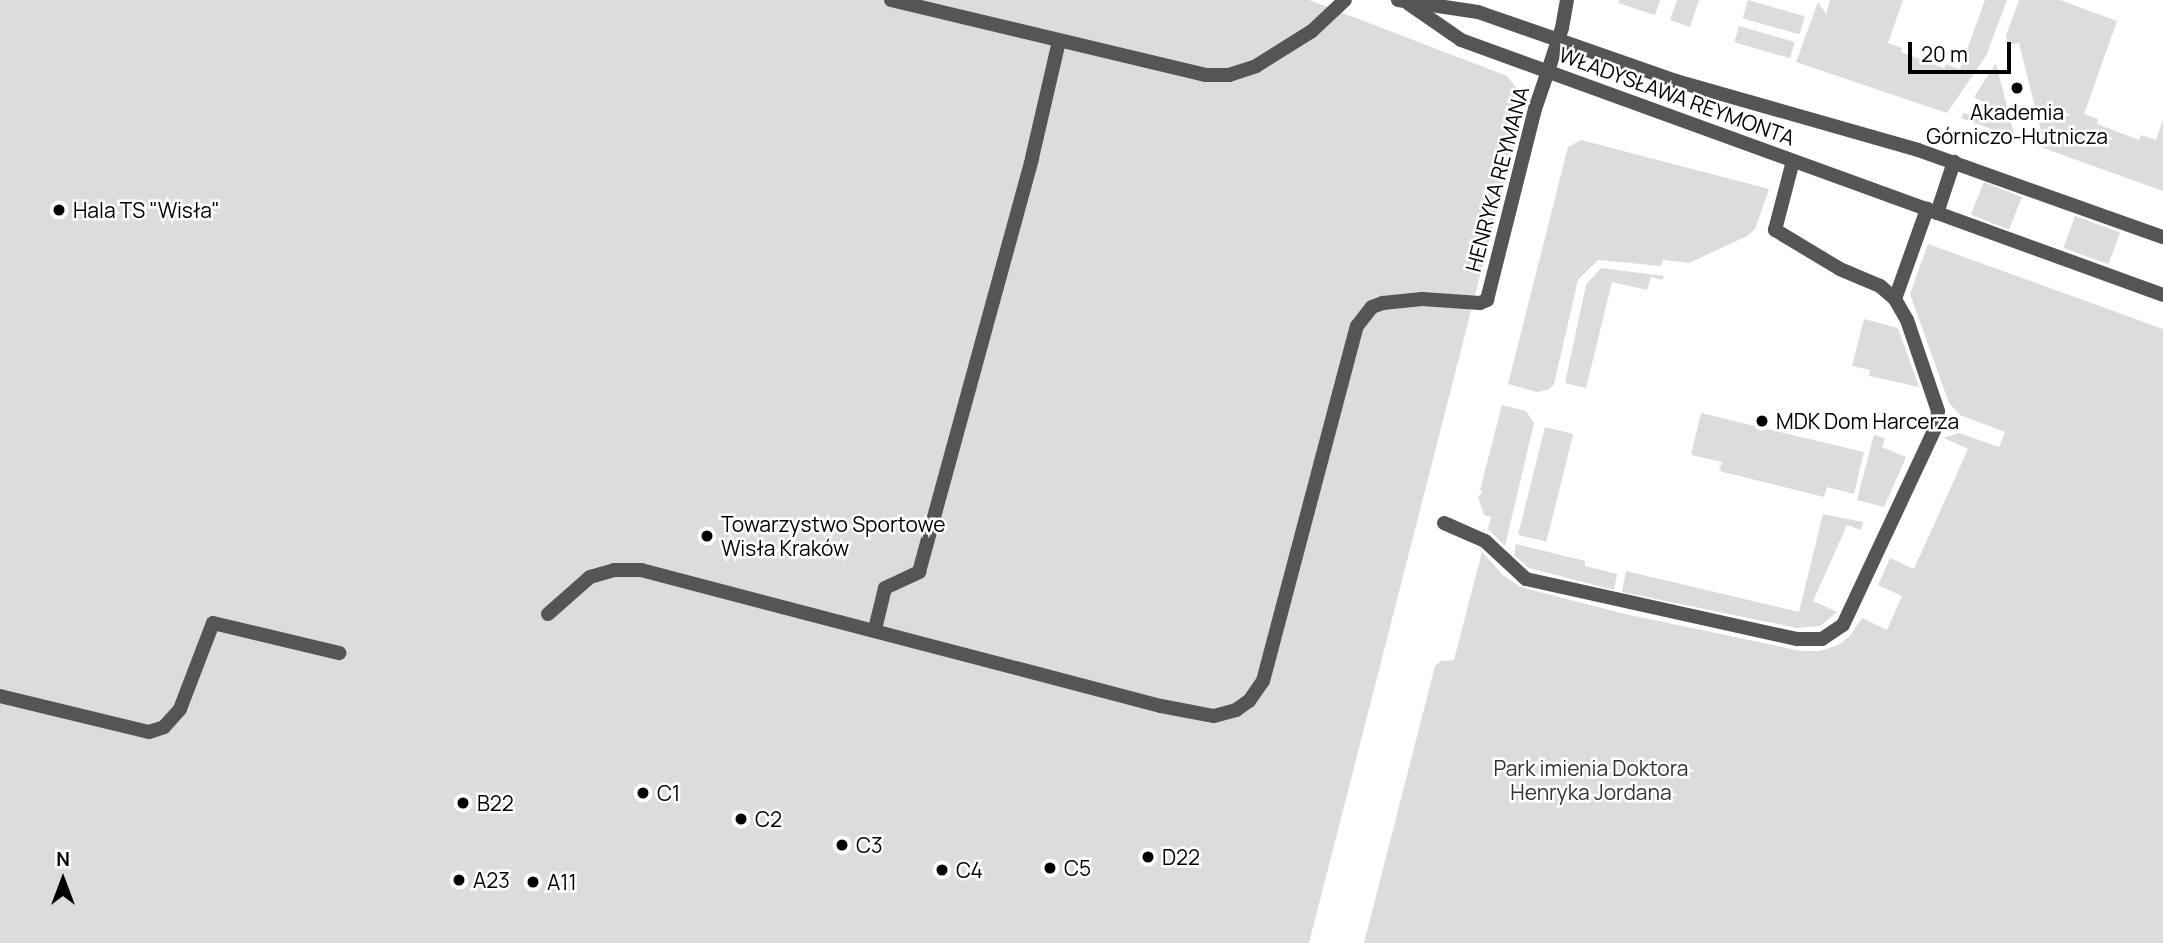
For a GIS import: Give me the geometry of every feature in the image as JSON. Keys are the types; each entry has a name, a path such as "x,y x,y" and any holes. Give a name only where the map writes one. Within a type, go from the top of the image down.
{"street":[{"path":"891,0 1193,74 1229,75 1256,65 1312,31 1345,0"},
{"name":"HENRYKA REYMANA","path":"875,629 1190,713 1221,716 1250,701 1263,681 1357,326 1372,307 1383,303 1422,299 1480,303 1488,298 1535,109 1559,40 1567,0"},
{"name":"WŁADYSŁAWA REYMONTA","path":"1403,2 1478,12 1719,94 1954,162 2163,237"},
{"name":"WŁADYSŁAWA REYMONTA","path":"1403,2 1461,40 2163,295"},
{"path":"548,614 590,577 626,569 657,573 875,629 885,588 919,572 1030,166 1059,41"},
{"path":"1444,523 1485,541 1526,579 1797,639 1814,640 1830,635 1849,616 1937,424 1937,405 1907,320 1895,299 1880,286 1840,269 1775,230 1793,161"},
{"path":"1895,299 1954,162"},
{"path":"0,696 149,732 164,727 180,709 213,623 339,653"}],"green space":[{"name":"Towarzystwo Sportowe Wisła Kraków","path":"0,0 1309,0 1507,76 1519,91 1522,112 1309,943 0,943"},
{"path":"1619,0 1660,0 1655,15 1618,3"},
{"path":"1677,0 1699,0 1690,27 1670,20"},
{"path":"1748,0 1805,16 1799,35 1743,18"},
{"path":"1830,0 1903,0 1888,43 1902,48 1901,52 1944,68 1946,64 1960,69 1985,0 2007,0 1986,56 1947,113 1796,62 1818,2 1826,14"},
{"path":"2019,0 2060,0 2117,21 2084,114 2098,119 2097,124 2139,140 2141,135 2156,140 2163,120 2163,191 2032,144 2043,139 2019,43 2008,45 2006,35"},
{"path":"1739,26 1795,42 1790,58 1734,42"},
{"path":"1996,63 2015,138 1961,118 1963,113 1974,116 1983,102 1974,97"},
{"path":"1581,140 1769,189 1755,229 1747,236 1689,263 1663,260 1661,266 1598,260 1578,280 1554,384 1548,390 1537,392 1508,384 1568,147"},
{"path":"1984,182 2022,197 2009,230 1971,214"},
{"path":"2075,216 2120,232 2108,264 2063,248"},
{"name":"Park imienia Doktora Henryka Jordana","path":"1928,244 2163,329 2163,943 1364,943 1435,666 1441,661 1454,660 1482,552 1503,575 1520,587 1625,614 1801,651 1820,651 1838,645 1849,637 1862,618 1887,630 1902,596 1878,585 1890,558 1914,569 1968,449 1944,438 1959,433 1999,447 2005,432 1960,415 1949,403 1910,294"},
{"path":"1601,268 1664,276 1662,280 1651,277 1647,290 1612,282 1586,388 1565,383 1586,285"},
{"path":"1864,319 1898,328 1919,387 1869,376 1870,370 1852,366"},
{"path":"1502,405 1526,411 1534,423 1505,546 1488,529 1491,517 1484,515 1478,497 1483,491 1480,490"},
{"path":"1701,413 1864,452 1854,494 1827,487 1824,497 1719,471 1722,462 1691,455"},
{"path":"1545,427 1573,434 1546,542 1518,535"},
{"path":"1874,435 1885,438 1882,447 1906,457 1884,507 1857,500"},
{"path":"1823,514 1863,522 1861,530 1847,525 1813,601 1837,612 1820,626 1797,628 1622,592 1626,571 1799,612"},
{"path":"1516,544 1585,561 1585,566 1617,574 1614,590 1529,568 1514,555"}],"place":[{"name":"Akademia Górniczo-Hutnicza","path":"2017,88"},
{"name":"Hala TS \"Wisła\"","path":"59,210"},
{"name":"MDK Dom Harcerza","path":"1762,421"},
{"name":"Towarzystwo Sportowe Wisła Kraków","path":"707,536"},
{"name":"C1","path":"643,793"},
{"name":"B22","path":"463,803"},
{"name":"C2","path":"741,819"},
{"name":"C3","path":"842,845"},
{"name":"D22","path":"1148,857"},
{"name":"C5","path":"1050,868"},
{"name":"C4","path":"942,870"},
{"name":"A23","path":"459,880"},
{"name":"A11","path":"533,882"}]}
